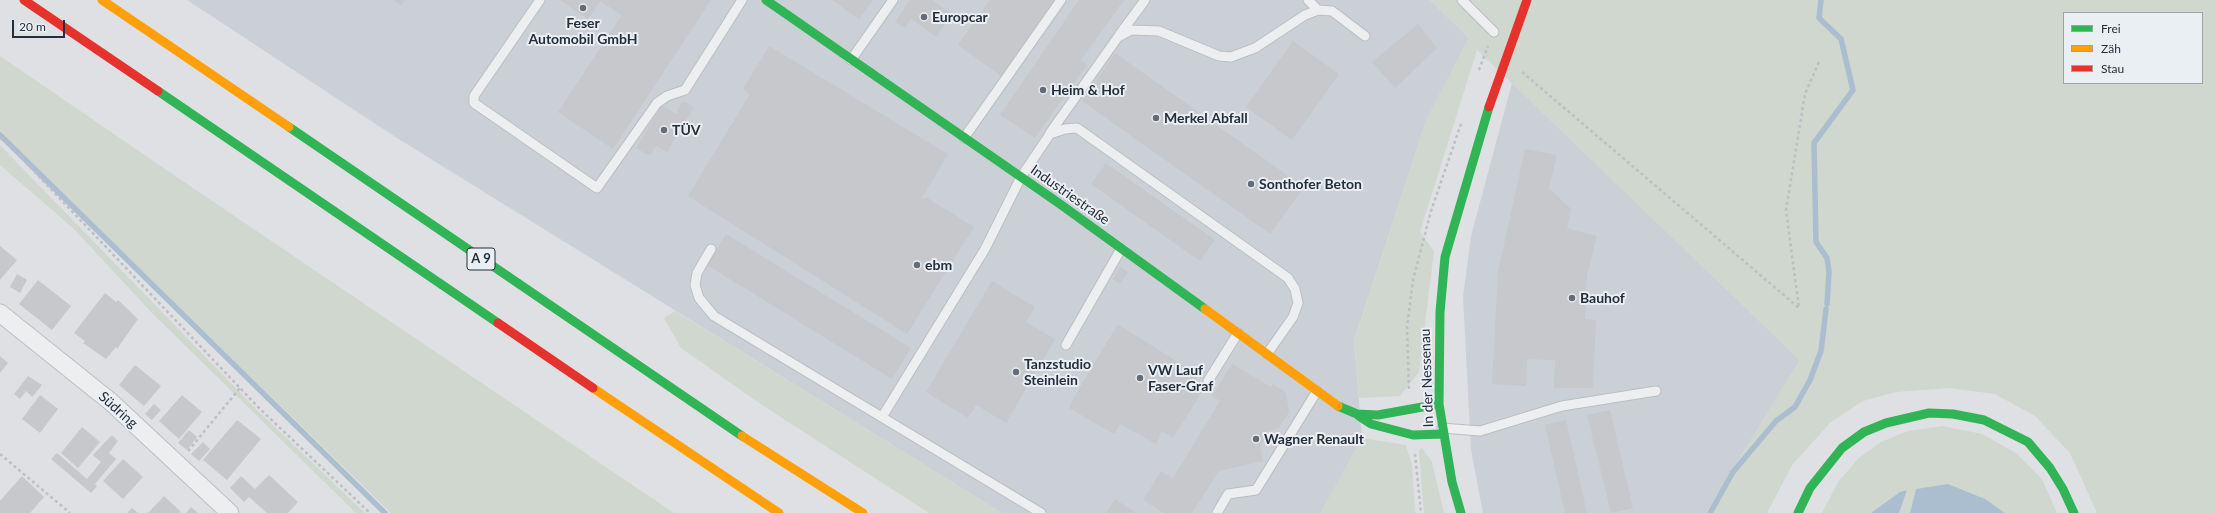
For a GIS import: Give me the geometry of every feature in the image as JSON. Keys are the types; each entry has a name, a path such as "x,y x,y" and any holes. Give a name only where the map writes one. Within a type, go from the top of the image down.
{"main road":[{"path":"24,0 779,513"},
{"name":"A 9","path":"102,0 772,457 863,513"},
{"name":"Industriestraße","path":"766,0 1021,177 1342,409 1357,414 1378,415 1439,404"},
{"path":"1506,58 1527,0"},
{"name":"In der Nessenau","path":"1460,512 1443,431 1439,404 1440,312 1444,268 1457,208 1485,117 1506,58"},
{"path":"1798,513 1810,488 1825,467 1847,444 1864,432 1886,423 1929,413 1953,414 1984,420 2028,442 2050,468 2063,489 2073,512"},
{"name":"Industriestraße","path":"1357,414 1371,424 1413,435 1443,431"}],"street":[{"name":"Südring","path":"0,313 111,402 230,513"}],"lane":[{"path":"540,0 474,96 474,103 597,188 657,103 666,96 685,90 742,0"},
{"path":"779,9 786,0"},
{"path":"851,60 893,0"},
{"path":"964,138 1061,0"},
{"path":"882,417 985,249 1021,177 1118,36 1146,0"},
{"path":"1308,0 1318,10"},
{"path":"1462,0 1494,32"},
{"path":"1118,36 1131,30 1159,31 1219,56 1231,57 1241,55 1255,48 1304,15 1318,10 1332,10 1365,36"},
{"path":"1050,134 1057,130 1077,128 1288,278 1295,289 1298,303 1293,317 1267,354"},
{"path":"711,248 697,273 695,285 699,298 714,316 1041,513"},
{"path":"1066,345 1121,249"},
{"path":"1208,381 1238,333"},
{"path":"1217,513 1228,494 1256,490 1317,391"},
{"path":"1443,431 1480,431 1562,406 1656,391"}],"path":[{"path":"1506,58 1799,308 1786,210 1805,94 1819,62"},
{"path":"0,138 14,150 240,388 370,513"},
{"path":"177,464 240,388"},
{"path":"1413,435 1421,513"},
{"path":"0,454 70,513"}],"shaded area":[{"path":"187,0 1430,0 1469,38 1426,121 1354,341 1362,438 1321,513 1002,513 397,138"},
{"path":"1430,0 2215,0 2215,513 2097,513 2070,453 2035,416 1995,394 1949,388 1896,392 1863,401 1831,422 1792,465 1767,513 1706,513 1800,360 1477,50 1420,232 1434,251 1419,372 1400,396 1359,398 1354,342 1426,121 1469,38"},
{"path":"0,56 674,513 391,513 0,133"},
{"name":"Bauhof","path":"1512,83 1800,360 1706,513 1483,513 1471,450 1463,297 1471,236"},
{"path":"0,145 256,409 365,513 356,513 152,313 73,228 0,165"},
{"path":"675,311 1002,513 929,513 762,405 681,348 664,318"},
{"path":"1943,426 1982,434 2016,453 2042,479 2057,513 2005,513 1916,489 1910,513 1899,513 1907,490 1871,513 1822,513 1838,482 1859,458 1881,442 1908,431"},
{"path":"1362,438 1406,445 1412,465 1415,513 1321,513"},
{"path":"1422,448 1432,462 1444,513 1424,513 1419,451"}],"water":[{"path":"1948,484 1985,499 2005,513 1910,513 1916,489"},
{"path":"1907,490 1899,513 1871,513 1900,492"}],"building":[{"path":"394,0 405,0 401,6"},
{"path":"560,0 711,0 613,149 558,112 622,15 600,1 588,19"},
{"path":"832,0 873,0 859,19"},
{"name":"Europcar","path":"910,0 932,0 952,14 936,37 911,19 905,28 895,22"},
{"path":"990,0 1055,0 1001,76 958,45"},
{"name":"Heim & Hof","path":"1079,0 1124,0 1081,60 1087,65 1035,138 1000,115"},
{"path":"1418,24 1437,48 1395,88 1372,62"},
{"path":"1293,41 1339,74 1292,140 1246,107"},
{"path":"769,46 948,154 922,198 925,199 926,197 974,227 907,334 688,196 750,94 743,89"},
{"name":"Merkel Abfall","path":"1115,53 1304,187 1270,234 1082,101"},
{"name":"TÜV","path":"683,101 694,107 667,152 656,146 650,156 636,148 662,105 676,114"},
{"path":"1525,149 1557,155 1549,188 1571,209 1567,228 1597,236 1587,276 1585,319 1596,320 1593,388 1554,388 1555,360 1527,359 1526,386 1492,384 1498,272"},
{"path":"1106,163 1215,240 1200,261 1091,184"},
{"path":"726,234 911,348 892,379 707,265"},
{"path":"0,246 17,260 0,280"},
{"path":"1121,267 1128,272 1120,284 1113,279"},
{"path":"17,274 27,280 20,293 10,287"},
{"path":"38,280 71,306 52,330 19,304"},
{"path":"992,281 1035,307 1026,322 1055,339 1006,423 976,405 968,418 926,392"},
{"path":"105,293 116,302 118,300 138,319 117,349 116,347 106,359 83,343 85,341 74,333"},
{"name":"VW Lauf Faser-Graf","path":"1118,324 1198,375 1191,386 1202,392 1173,438 1162,431 1156,444 1120,424 1114,434 1069,408"},
{"path":"0,356 8,363 0,373"},
{"path":"1232,364 1271,387 1273,384 1286,393 1289,412 1279,428 1269,431 1260,447 1263,461 1219,471 1192,513 1164,513 1143,500 1161,471 1173,478 1220,401 1212,396"},
{"path":"135,365 161,386 144,406 119,385"},
{"path":"28,376 42,385 32,397 26,391 20,399 14,394"},
{"path":"40,395 58,409 40,433 22,419"},
{"path":"182,395 202,412 179,439 159,421"},
{"path":"154,404 161,410 152,420 145,414"},
{"path":"1610,410 1633,508 1611,513 1587,415"},
{"path":"237,420 261,439 227,480 203,460"},
{"path":"1566,420 1587,513 1565,513 1545,425"},
{"path":"82,427 100,442 78,468 61,453"},
{"path":"189,430 197,437 187,450 178,443"},
{"path":"112,435 118,441 109,453 116,459 95,484 97,486 91,493 51,459 57,453 87,479 101,462 93,455"},
{"path":"203,442 210,449 199,461 191,454"},
{"path":"123,459 143,477 123,499 103,481"},
{"path":"269,475 298,502 288,513 267,513 249,497 244,502 230,488 241,476 255,489"},
{"path":"22,476 44,497 30,513 0,513 0,501"},
{"path":"164,496 181,512 148,513"},
{"path":"1115,499 1136,513 1106,513"},
{"path":"191,507 198,513 186,513"},
{"path":"132,508 138,513 127,513"}],"waterway":[{"path":"1821,0 1819,18 1841,39 1853,90 1814,143 1816,242 1827,258 1829,272 1827,304"},
{"path":"0,135 385,513"},
{"path":"1710,513 1733,472 1776,421 1795,407 1810,380 1821,351 1826,309"}],"traffic: fast":[{"path":"766,0 1060,204 1205,309"},
{"path":"158,91 498,323"},
{"path":"1461,513 1452,482 1439,404 1440,312 1445,257 1489,107"},
{"path":"289,127 742,436"},
{"path":"1338,406 1357,414 1378,415 1439,404"},
{"path":"1798,513 1810,488 1842,448 1864,432 1886,423 1929,413 1953,414 1984,420 2028,442 2050,468 2063,489 2074,513"},
{"path":"1359,416 1371,424 1413,435 1443,434"}],"traffic: slow":[{"path":"102,0 289,127"},
{"path":"1205,309 1338,406"},
{"path":"593,388 779,513"},
{"path":"742,436 863,513"}],"traffic: jam":[{"path":"24,0 158,91"},
{"path":"1489,107 1527,0"},
{"path":"498,323 593,388"}],"place":[{"name":"Feser Automobil GmbH","path":"583,8"},
{"name":"Europcar","path":"924,17"},
{"name":"Heim & Hof","path":"1043,90"},
{"name":"Merkel Abfall","path":"1156,118"},
{"name":"TÜV","path":"664,130"},
{"name":"Sonthofer Beton","path":"1251,184"},
{"name":"ebm","path":"917,265"},
{"name":"Bauhof","path":"1572,298"},
{"name":"Tanzstudio Steinlein","path":"1016,372"},
{"name":"VW Lauf Faser-Graf","path":"1140,378"},
{"name":"Wagner Renault","path":"1256,439"}]}
